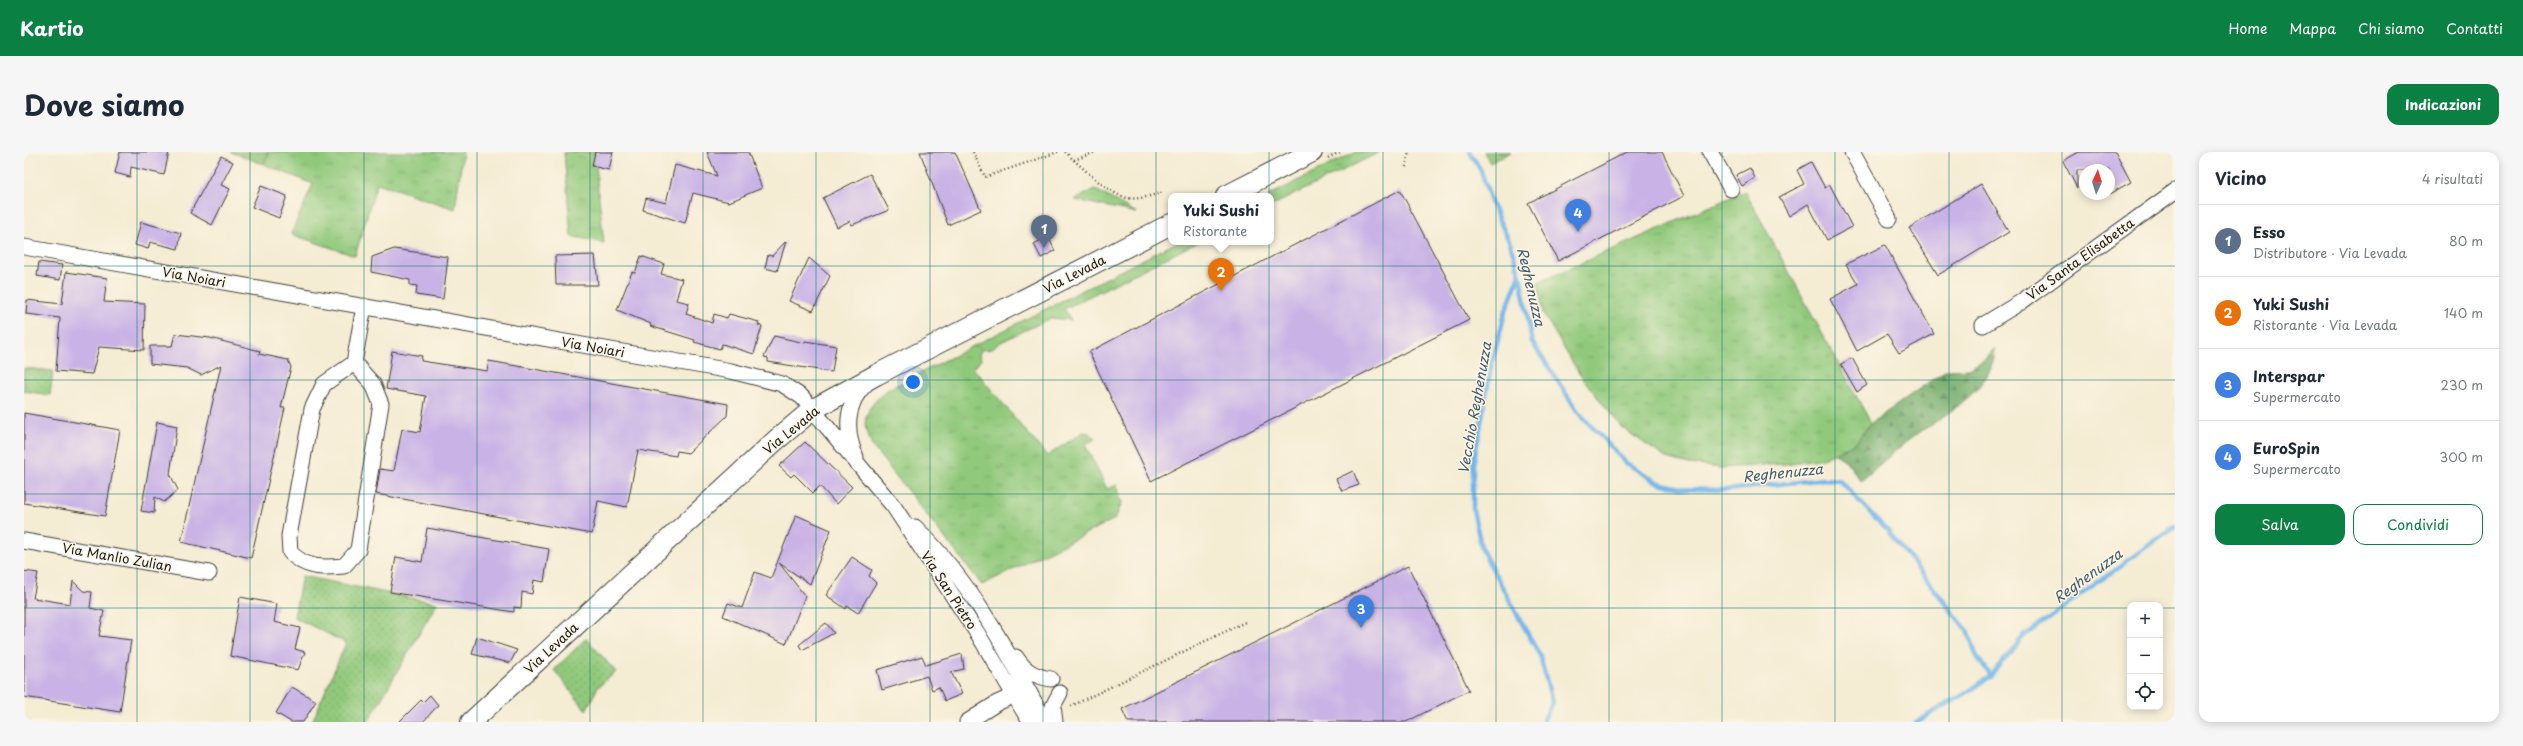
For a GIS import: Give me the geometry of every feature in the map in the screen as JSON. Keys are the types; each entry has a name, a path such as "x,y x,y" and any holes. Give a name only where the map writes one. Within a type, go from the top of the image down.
{"main road":[{"path":"1232,193 1303,154"},
{"name":"Via Levada","path":"470,722 775,441 812,410 876,375 1168,226"}],"street":[{"path":"1710,152 1731,189"},
{"path":"1852,152 1889,219"},
{"name":"Via Santa Elisabetta","path":"1983,325 2021,302 2175,191"},
{"name":"Via Noiari","path":"24,248 364,306 762,378 782,384 802,397 812,410"},
{"path":"354,363 373,384 380,404 358,550 344,566 316,568 298,561 290,552 289,536 310,416 324,384 354,363 364,306"},
{"name":"Via San Pietro","path":"860,465 848,434 851,404 857,392 876,375"},
{"name":"Via San Pietro","path":"812,410 894,507 972,625 1026,697 1030,722"},
{"path":"894,507 931,542 974,598 1026,697 1036,722"},
{"name":"Via Manlio Zulian","path":"24,541 209,573"},
{"path":"974,598 984,604 1022,667 1035,676 1051,679 1026,697"},
{"path":"1026,697 1045,722"},
{"path":"967,722 997,703 1026,697 1063,698"},
{"path":"1055,722 1053,706 1063,698"}],"path":[{"path":"973,152 985,178 1058,152"},
{"path":"1065,152 1114,192 1127,198 1142,199 1164,192"},
{"path":"1074,160 1096,152"},
{"path":"1406,167 1409,152"},
{"path":"1063,698 1068,707 1245,622"}],"green space":[{"path":"231,152 269,152 263,164"},
{"path":"269,152 463,152 455,209 377,183 355,256 291,234 313,184 263,164"},
{"path":"564,152 596,152 597,181 604,243 571,236"},
{"path":"1355,152 1380,152 1274,205 1274,193"},
{"path":"1484,152 1511,152 1490,163"},
{"path":"1094,189 1137,213 1075,200"},
{"path":"1745,191 1871,423 1856,442 1825,458 1785,464 1720,468 1689,464 1666,458 1622,428 1580,375 1543,313 1538,282"},
{"path":"1171,245 1192,245 1064,309 1071,320 1051,318 999,343 992,349 981,350 979,355 981,360 973,368 1047,456 1083,432 1089,433 1095,439 1085,444 1107,489 1117,485 1122,503 1115,519 982,585 873,447 868,438 865,422 866,416 869,409 887,390"},
{"path":"1995,348 1993,364 1986,378 1975,391 1962,403 1905,443 1861,481 1846,461 1834,453 1856,442 1871,423 1946,370 1969,369 1985,359"},
{"path":"24,368 53,371 50,395 24,391"},
{"path":"302,576 437,603 368,722 312,722 346,643 294,617"},
{"path":"586,638 616,672 598,687 586,710 554,670"}],"building":[{"path":"120,152 169,152 164,175 131,167 130,177 115,173"},
{"path":"595,152 613,152 609,170 592,166"},
{"path":"707,152 748,152 762,188 729,202 693,193 685,223 643,210 646,198 666,203 675,165 717,176"},
{"path":"920,152 955,152 981,210 948,225"},
{"path":"1627,152 1662,152 1684,196 1558,261 1528,203"},
{"path":"2079,152 2115,152 2131,182 2115,191 2115,164 2079,164 2079,170 2077,170 2077,188 2063,161"},
{"path":"221,156 233,162 221,185 230,189 212,225 190,213"},
{"path":"1811,162 1825,188 1830,185 1852,227 1827,240 1808,204 1789,216 1779,197 1804,184 1797,170"},
{"path":"1750,168 1755,178 1742,186 1736,175"},
{"path":"870,174 889,210 852,225 850,221 837,227 823,198"},
{"path":"1981,184 2009,232 1938,275 1909,228"},
{"path":"261,186 287,196 279,218 252,207"},
{"path":"1400,190 1469,320 1151,481 1089,352"},
{"path":"141,222 181,233 178,249 150,242 148,249 135,245"},
{"path":"1048,236 1055,251 1041,258 1034,244"},
{"path":"786,241 777,271 765,268 768,255 772,256"},
{"path":"1885,245 1934,334 1899,353 1887,334 1857,351 1830,299 1858,284 1846,264"},
{"path":"394,249 448,257 443,299 416,295 417,286 410,285 410,280 371,272 372,257"},
{"path":"595,255 598,285 556,285 555,256"},
{"path":"641,256 664,264 661,274 682,279 676,300 689,303 686,314 712,323 714,314 727,318 729,314 759,322 758,325 762,326 754,354 722,344 720,349 694,342 695,340 650,326 651,324 617,310 632,272 635,273"},
{"path":"809,258 830,276 813,311 789,301"},
{"path":"39,262 62,265 60,280 37,276"},
{"path":"66,272 107,278 104,302 145,304 144,350 99,347 92,374 56,371 60,318 26,314 27,300 62,304"},
{"path":"175,334 210,338 260,351 259,354 288,360 291,367 281,408 285,408 251,558 181,542 221,365 201,375 187,368 150,364 150,346 172,346"},
{"path":"774,336 805,343 805,341 836,346 832,372 768,362 768,358 764,357"},
{"path":"392,351 422,356 421,361 487,371 489,361 728,404 727,416 688,453 677,451 676,456 638,450 627,507 598,501 592,534 376,494 380,469 394,471 402,429 420,432 426,396 386,389"},
{"path":"1852,358 1867,385 1857,392 1841,364"},
{"path":"24,413 120,430 105,516 24,503"},
{"path":"157,422 177,426 170,474 178,490 164,502 155,497 154,513 141,511"},
{"path":"805,442 852,487 836,504 820,486 813,493 794,474 791,477 779,466"},
{"path":"1353,471 1359,485 1342,491 1336,479"},
{"path":"796,515 831,530 810,584 779,563 805,596 786,644 723,616 728,603 742,608 755,572 771,578"},
{"path":"427,528 549,549 544,582 534,580 532,594 522,592 521,608 514,607 514,612 390,592 396,557 422,562"},
{"path":"852,557 872,570 869,576 876,583 858,613 847,606 846,609 826,595"},
{"path":"1408,566 1469,690 1406,722 1128,722 1122,709"},
{"path":"24,571 38,573 33,598 70,604 73,581 83,591 92,592 90,608 104,611 99,636 131,640 120,712 24,697"},
{"path":"240,597 277,604 274,622 300,628 295,649 305,652 298,670 230,656"},
{"path":"826,623 834,633 802,650 799,645"},
{"path":"477,637 517,650 510,663 472,654"},
{"path":"962,654 964,669 951,672 962,694 945,701 939,687 932,690 927,676 882,690 877,670 922,656 926,665"},
{"path":"292,687 316,701 303,722 291,722 276,713"},
{"path":"430,695 438,705 423,722 399,722 421,700 423,702"}],"waterway":[{"name":"Reghenuzza","path":"1470,152 1481,171 1493,207 1510,243 1520,275 1532,342 1578,412 1626,463 1659,483 1685,489 1726,490 1824,479 1839,480 1887,530 1969,633 1976,655 1990,676 2024,636 2175,526"},
{"name":"Vecchio Reghenuzza","path":"1519,277 1505,313 1492,363 1473,466 1473,510 1482,550 1540,656 1552,702 1543,722"},
{"name":"Vecchio Reghenuzza","path":"1916,722 1965,694 1990,676"}],"place":[{"name":"EuroSpin","path":"1578,232"},
{"name":"Esso","path":"1044,248"},
{"name":"Yuki Sushi","path":"1221,291"},
{"name":"Interspar","path":"1361,628"}]}
